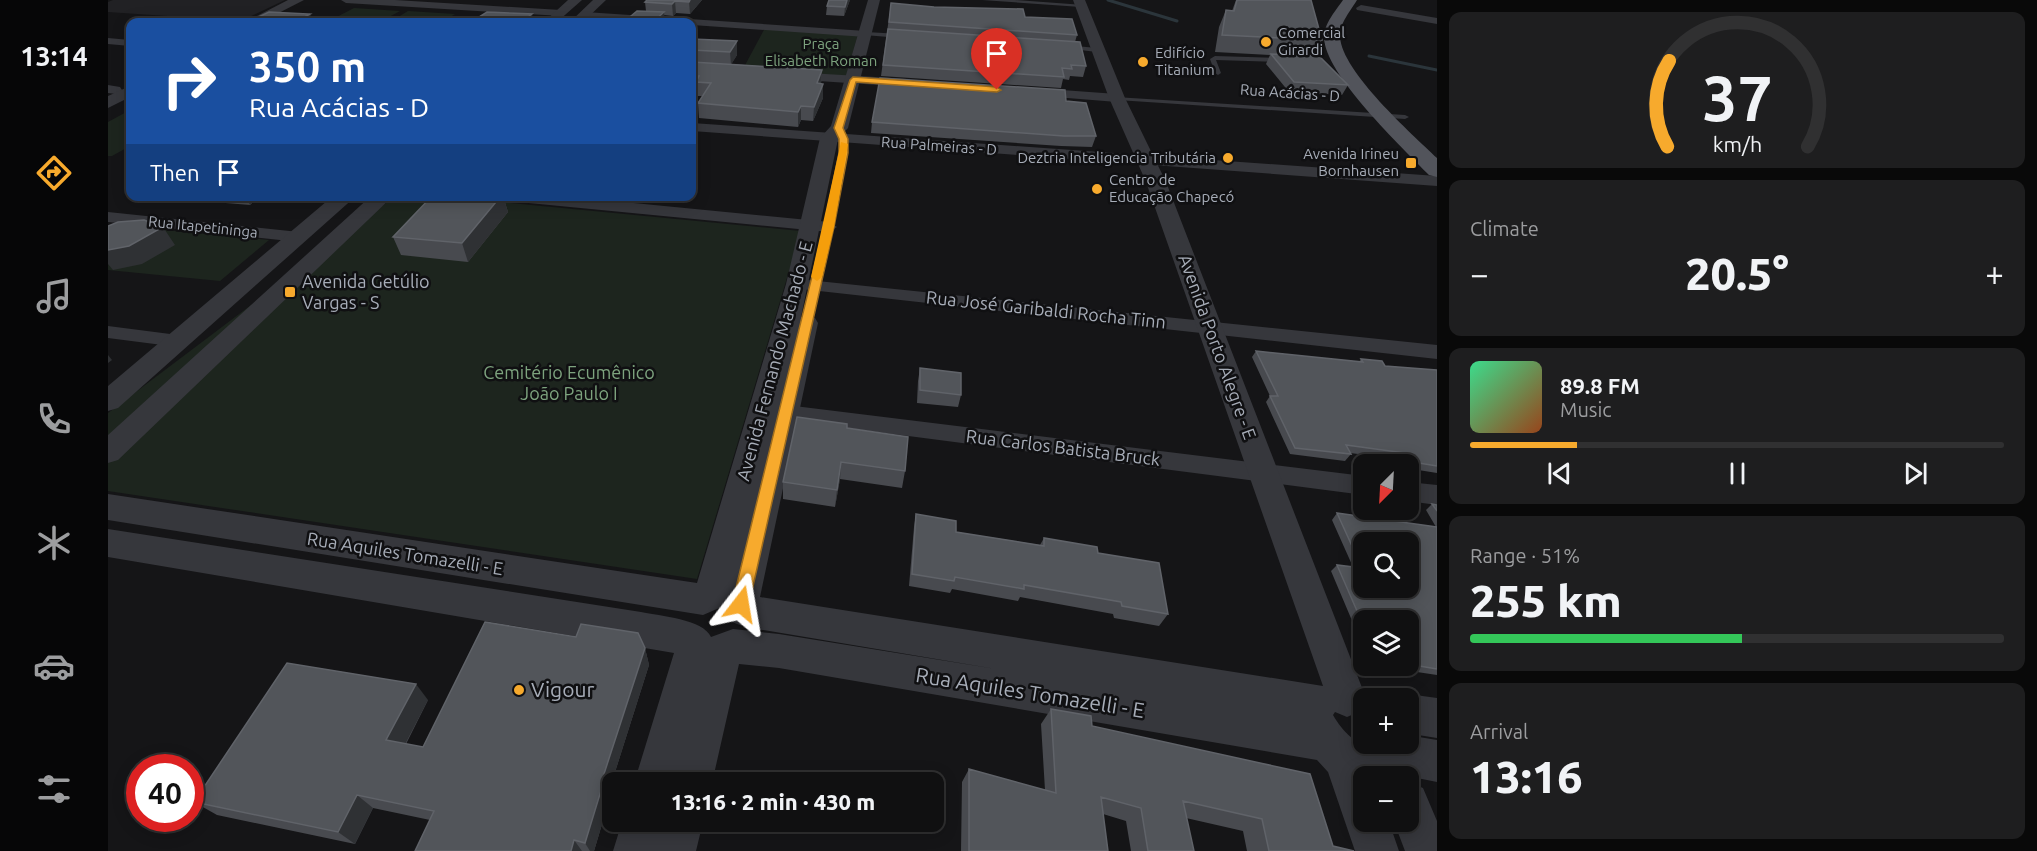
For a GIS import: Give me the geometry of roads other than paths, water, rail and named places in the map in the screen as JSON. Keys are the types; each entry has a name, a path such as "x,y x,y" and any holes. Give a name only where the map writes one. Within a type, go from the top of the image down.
{"main road":[{"path":"1356,3 1337,22 1332,38 1336,63 1383,116 1437,170"},
{"path":"1356,3 1349,32 1352,54 1365,75 1437,148"}],"street":[{"path":"260,18 298,0"},
{"path":"275,18 311,0"},
{"path":"346,0 561,13"},
{"path":"555,18 576,0"},
{"path":"581,18 600,0"},
{"name":"Avenida Fernando Machado - E","path":"711,645 745,634 747,626 725,603 807,285 819,227 843,153 837,135 874,0"},
{"name":"Avenida Porto Alegre - E","path":"1080,3 1117,98 1146,161 1210,328 1264,474 1343,702 1315,713 1317,727 1335,750"},
{"path":"1356,3 1437,21"},
{"path":"696,25 866,34"},
{"path":"108,41 126,43"},
{"path":"784,75 925,85"},
{"name":"Rua Acácias - D","path":"1021,91 1117,98"},
{"name":"Rua Palmeiras - D","path":"696,127 837,135 1146,161 1437,181"},
{"path":"108,401 340,201"},
{"path":"108,452 378,201"},
{"path":"558,201 819,227"},
{"name":"Rua Itapetininga","path":"108,217 299,237"},
{"name":"Rua José Garibaldi Rocha Tinn","path":"807,285 1437,352"},
{"path":"108,332 178,341"},
{"name":"Rua Carlos Batista Bruck","path":"774,412 1353,485"},
{"path":"1419,493 1437,495"},
{"name":"Rua Aquiles Tomazelli - E","path":"108,507 725,603 1335,750 1363,766 1380,769 1396,759"},
{"name":"Rua Aquiles Tomazelli - E","path":"108,543 711,645 1343,702"},
{"path":"349,582 371,548"},
{"path":"711,645 686,625 687,617 691,610 725,603"},
{"path":"659,772 711,645"},
{"path":"693,772 711,645"},
{"path":"1419,716 1437,718"},
{"path":"1335,750 1353,789"},
{"path":"1396,759 1437,761"},
{"path":"1419,831 1427,851"},
{"path":"635,851 641,832"},
{"path":"674,851 679,832"},
{"path":"1370,832 1377,851"}],"lane":[{"path":"986,0 1080,3"},
{"path":"866,34 913,37"},
{"path":"1063,47 1097,50"},
{"path":"1218,73 1213,59 1220,57 1298,61"},
{"name":"Rua Acácias - D","path":"1117,98 1405,117"}],"waterway":[{"path":"1108,0 1177,21"},
{"path":"1369,56 1437,70"}],"place":[{"name":"Comercial Girardi","path":"1266,42"},
{"name":"Edifício Titanium","path":"1143,62"},
{"name":"Deztria Inteligencia Tributária","path":"1228,158"},
{"name":"Avenida Irineu Bornhausen","path":"1411,163"},
{"name":"Centro de Educação Chapecó","path":"1097,189"},
{"name":"Avenida Getúlio Vargas - S","path":"290,292"},
{"name":"Vigour","path":"519,690"}],"park label":[{"name":"Praça Elisabeth Roman","path":"821,52"},
{"name":"Cemitério Ecumênico João Paulo I","path":"569,383"}]}
